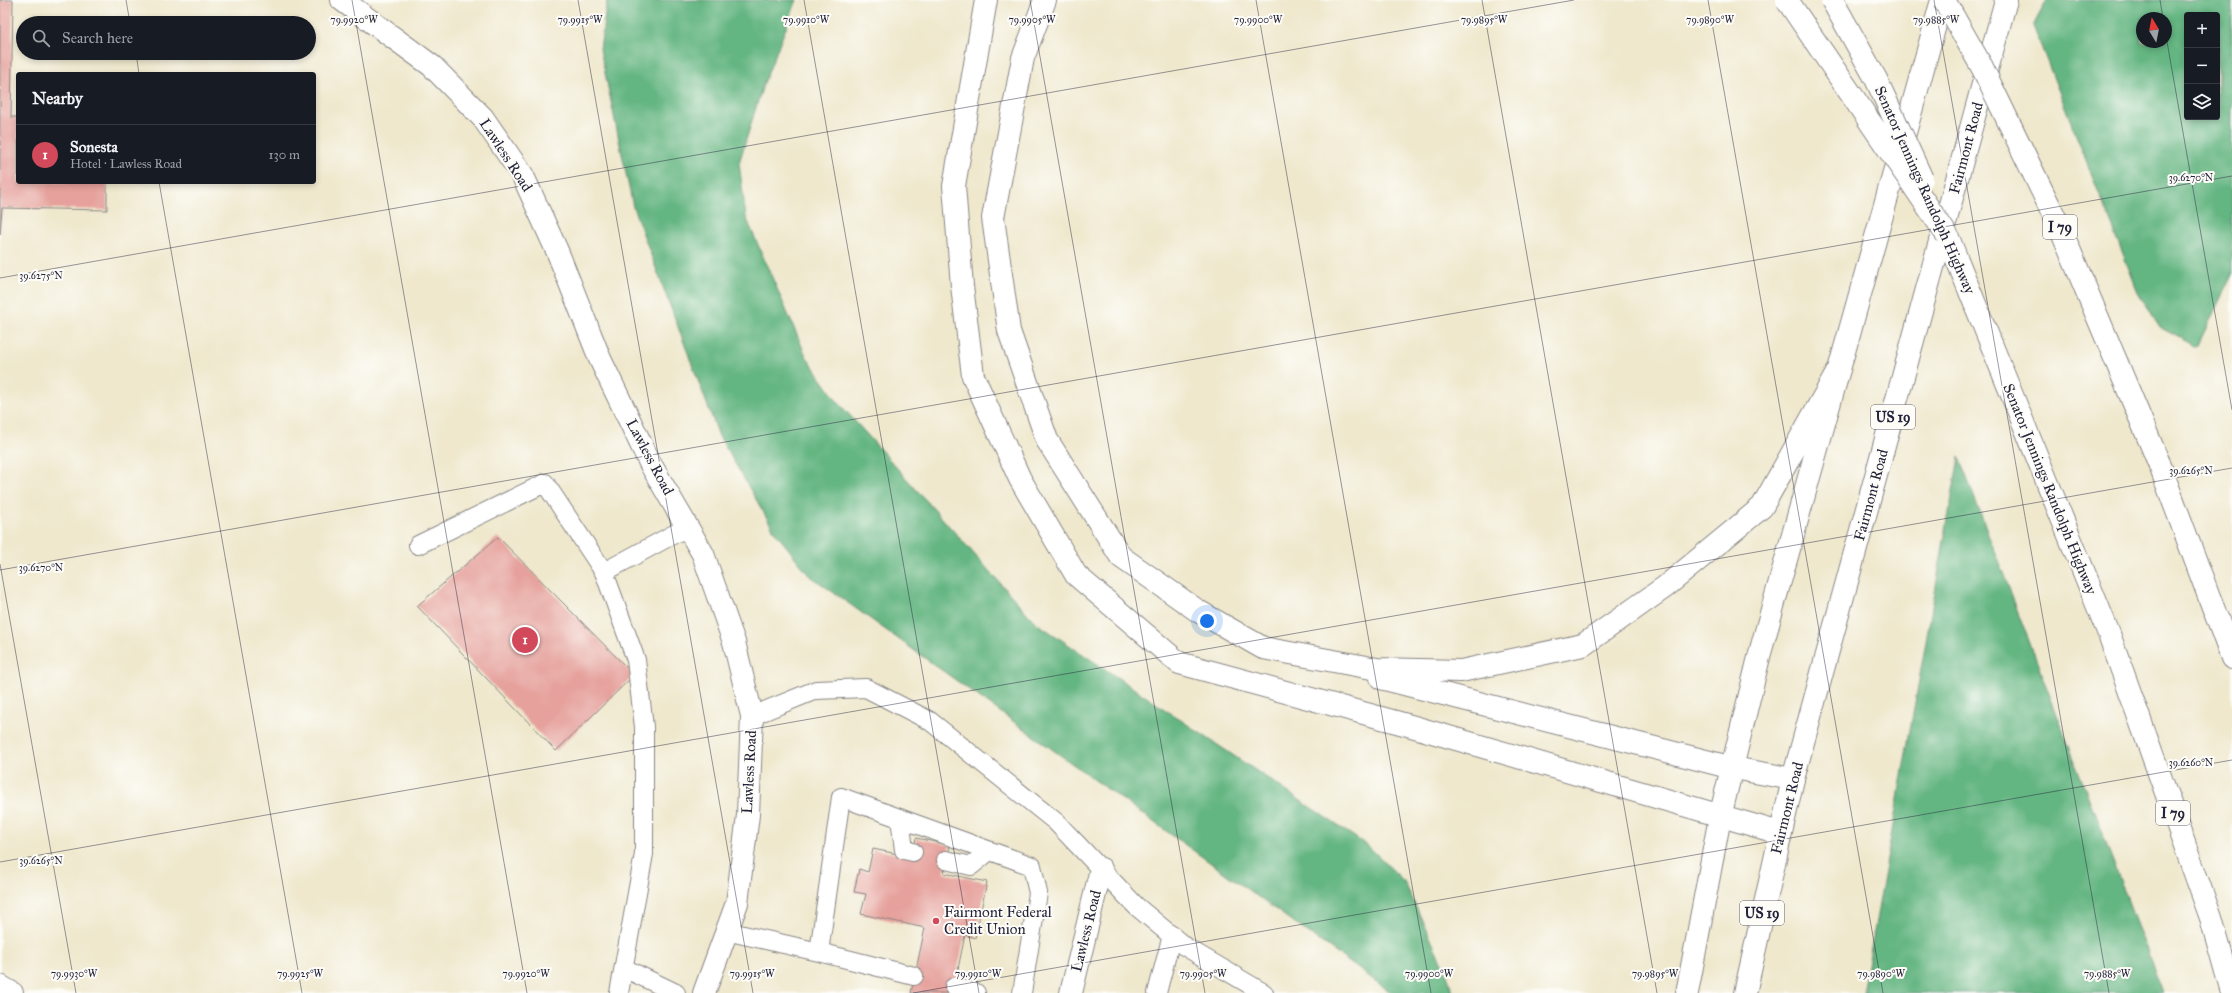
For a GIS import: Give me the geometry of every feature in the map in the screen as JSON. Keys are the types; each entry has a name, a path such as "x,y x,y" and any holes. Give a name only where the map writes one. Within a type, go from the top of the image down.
{"main road":[{"name":"Lawless Road","path":"342,0 432,66 483,118 523,176 558,253 600,359 651,465 703,554 734,642 752,716 748,815 736,903 704,993"},
{"path":"986,0 954,186 962,286 973,376 1020,479 1076,575 1179,663 1411,726 1720,817 1780,833"},
{"path":"1045,0 1023,58 994,218 1008,331 1047,440 1121,557 1198,611 1263,648 1733,768 1793,779"},
{"path":"1787,0 1947,235"},
{"name":"Senator Jennings Randolph Highway","path":"1832,0 1876,79 1947,235 2109,634 2211,918 2232,993"},
{"path":"1687,993 1720,817 1760,653 1943,0"},
{"name":"I 79","path":"1943,0 1982,66 2062,230 2159,463 2232,658"},
{"name":"Fairmont Road","path":"1745,993 1793,779 2006,0"},
{"path":"1263,648 1377,669 1461,671 1582,645 1664,587 1762,507 1838,371"},
{"name":"Lawless Road","path":"1071,993 1101,869"},
{"path":"0,986 12,993"}],"lane":[{"path":"418,545 546,483 604,572 636,660 644,727 644,854 619,993"},
{"path":"604,572 687,527"},
{"path":"752,716 816,690 866,688 930,721 1056,822 1136,906 1184,946 1264,993"},
{"path":"819,952 841,796 1032,866 1038,893 1022,993"},
{"path":"900,818 904,850 913,852"},
{"path":"946,860 971,866 990,851"},
{"path":"726,931 819,952 914,976"},
{"path":"1157,993 1172,935"},
{"path":"624,968 676,993"},
{"path":"954,988 976,993"}],"green space":[{"path":"607,0 797,0 762,88 739,163 746,217 807,358 837,401 1035,622 1368,846 1404,881 1447,974 1453,993 1392,993 809,575 775,532 719,436 633,207 600,49"},
{"path":"2047,0 2232,0 2232,275 2197,347 2159,327 2138,292 2033,26"},
{"path":"1959,457 2163,993 1863,993"}],"building":[{"path":"0,0 13,0 11,117 16,117 16,184 107,184 107,210 2,208 0,234"},
{"path":"498,537 634,675 556,751 417,606"},
{"name":"Fairmont Federal Credit Union","path":"916,838 950,845 944,873 987,882 975,938 965,935 953,993 911,993 925,928 861,914 866,894 854,892 859,869 868,872 873,849 912,857"}],"place":[{"name":"Sonesta","path":"525,640"},
{"name":"Fairmont Federal Credit Union","path":"936,921"}]}
